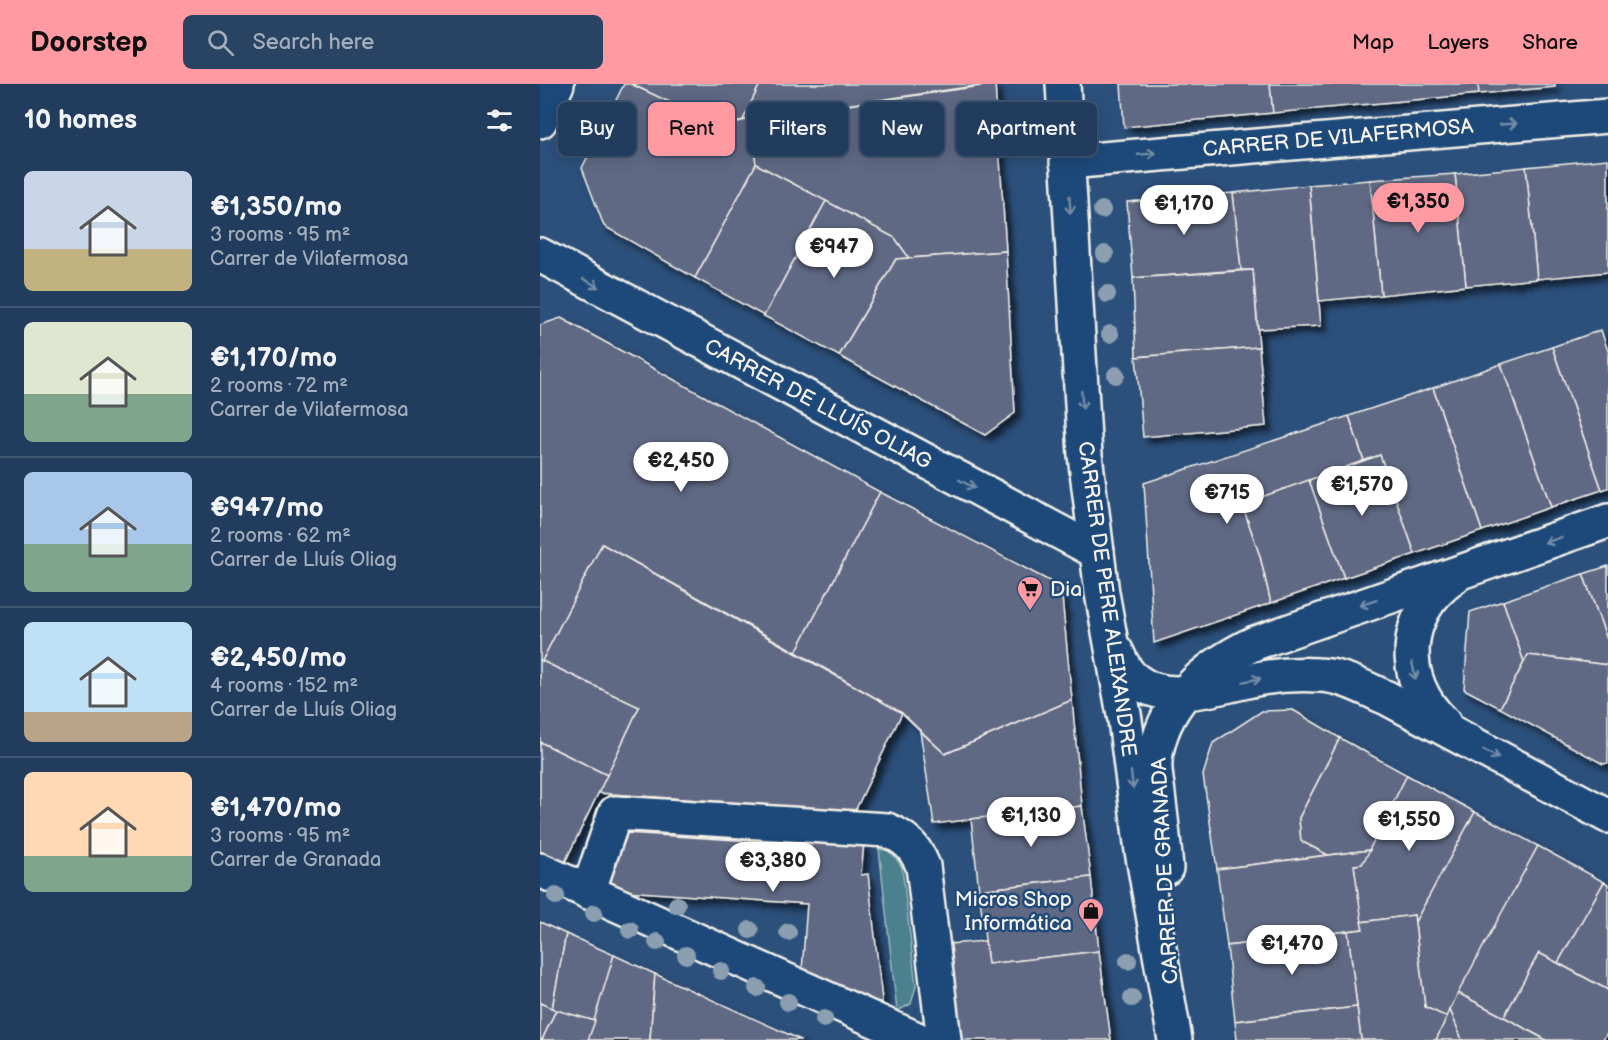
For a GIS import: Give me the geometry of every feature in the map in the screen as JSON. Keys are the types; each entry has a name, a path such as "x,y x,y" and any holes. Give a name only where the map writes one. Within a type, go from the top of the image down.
{"street":[{"path":"540,121 558,84"},
{"name":"CARRER DE PERE ALEIXANDRE","path":"1063,84 1085,455 1097,552 1142,851 1175,1040"},
{"name":"CARRER DE VILAFERMOSA","path":"1067,162 1608,116"},
{"name":"CARRER DE LLUÍS OLIAG","path":"540,255 1097,552"},
{"name":"CARRER DE GRANADA","path":"1175,1040 1165,860 1155,762 1161,735 1183,693 1231,655 1255,643 1608,521"},
{"name":"CARRER DE GRANADA","path":"1459,737 1430,710 1418,690 1412,663 1414,635 1422,608 1436,590 1464,571"},
{"path":"1112,645 1127,673 1138,683 1158,691 1183,693 1264,677 1320,674 1352,682 1601,808"},
{"path":"588,892 615,813 887,830 904,838 917,850 923,866 944,1040"},
{"path":"540,870 919,1040"}],"green space":[{"path":"879,849 891,851 902,867 916,986 911,1004 897,1011"}],"building":[{"path":"624,84 631,84 670,102 648,102 648,156 735,156 735,123 747,120 747,156 755,156 756,164 695,278 604,226 582,168 588,156 636,156 636,102 615,102"},
{"path":"631,84 760,84 752,102 747,102 747,112 743,120 735,122 735,102 670,102"},
{"path":"760,84 988,84 848,105 848,102 752,102"},
{"path":"995,84 996,102 956,102 956,156 1000,156 1006,251 909,258 895,238 756,164 755,156 848,156 848,105 860,103 860,156 944,156 944,102 870,102"},
{"path":"1121,84 1270,84 1273,113 1124,127"},
{"path":"1270,84 1478,84 1479,94 1273,113"},
{"path":"1478,84 1555,84 1555,87 1479,94"},
{"path":"1608,159 1608,272 1537,279 1526,167"},
{"path":"756,164 826,201 764,316 695,278"},
{"path":"1526,167 1537,279 1466,286 1455,174"},
{"path":"1455,174 1466,286 1381,295 1370,180"},
{"path":"1370,180 1381,295 1319,301 1309,185"},
{"path":"1309,185 1321,326 1258,329 1253,270 1241,270 1233,193"},
{"path":"1233,193 1241,270 1133,278 1127,202"},
{"path":"826,201 895,238 909,258 896,259 839,356 764,316"},
{"path":"1006,251 1015,413 985,435 839,356 896,259"},
{"path":"1253,270 1259,347 1136,357 1133,278"},
{"path":"561,318 880,492 796,652 602,544 542,661 540,660 540,325"},
{"path":"1601,330 1608,351 1608,488 1602,490 1552,347"},
{"path":"1259,347 1266,426 1143,437 1136,357"},
{"path":"1552,347 1602,490 1551,507 1501,364"},
{"path":"1501,364 1551,507 1482,531 1433,388"},
{"path":"1433,388 1482,531 1415,554 1380,455 1364,461 1349,416"},
{"path":"1349,416 1364,461 1242,504 1260,556 1271,603 1154,643 1144,483"},
{"path":"1380,455 1415,554 1344,578 1309,480"},
{"path":"1309,480 1344,578 1271,603 1260,556 1242,504"},
{"path":"880,492 1061,587 1072,700 945,754 902,713 796,652"},
{"path":"602,544 902,713 855,811 598,793 639,707 542,661"},
{"path":"1608,566 1608,642 1583,574"},
{"path":"1583,574 1608,642 1608,665 1528,655 1524,662 1503,601"},
{"path":"1503,601 1524,662 1500,708 1464,689 1470,612"},
{"path":"1528,655 1608,665 1608,763 1603,764 1500,708"},
{"path":"540,660 639,707 607,775 540,742"},
{"path":"1072,700 1082,806 934,824 920,731 945,754"},
{"path":"1293,710 1340,738 1299,818 1301,841 1328,855 1217,869 1203,775 1213,743 1262,711"},
{"path":"1340,738 1407,775 1370,850 1328,855 1301,841 1299,818"},
{"path":"540,742 607,775 564,864 540,853"},
{"path":"1407,775 1475,812 1415,922 1414,915 1361,922 1354,865 1362,864"},
{"path":"1082,806 1091,877 979,890 971,819"},
{"path":"1475,812 1538,846 1447,1017 1425,1007 1415,922"},
{"path":"625,833 800,844 801,839 864,843 861,875 868,874 883,1009 802,971 807,904 625,891 610,884"},
{"path":"1538,846 1604,882 1558,963 1539,953 1504,1017 1458,993"},
{"path":"1370,850 1362,864 1354,865 1363,929 1227,946 1217,869"},
{"path":"1091,877 1099,951 988,964 979,890"},
{"path":"1604,882 1608,884 1608,990 1558,963"},
{"path":"1414,915 1425,1007 1447,1017 1436,1040 1361,1040 1348,931 1363,929 1361,922"},
{"path":"540,922 566,934 552,1009 540,1003"},
{"path":"1348,931 1357,1007 1235,1021 1227,946"},
{"path":"566,934 614,955 595,1021 552,1009"},
{"path":"985,941 988,964 1099,951 1111,1040 961,1040 949,944"},
{"path":"1539,953 1608,990 1608,1031 1603,1040 1546,1040 1504,1017"},
{"path":"614,955 655,974 650,1040 588,1040"},
{"path":"655,974 801,1040 650,1040"},
{"path":"1458,993 1546,1040 1462,1040 1450,1010"},
{"path":"540,1003 556,1010 542,1040 540,1040"},
{"path":"1357,1007 1361,1040 1237,1040 1235,1021"},
{"path":"556,1010 595,1021 588,1040 542,1040"},
{"path":"1450,1010 1462,1040 1436,1040 1447,1017"}],"place":[{"name":"Dia","path":"1030,612"},
{"name":"Micros Shop Informática","path":"1091,934"}]}
